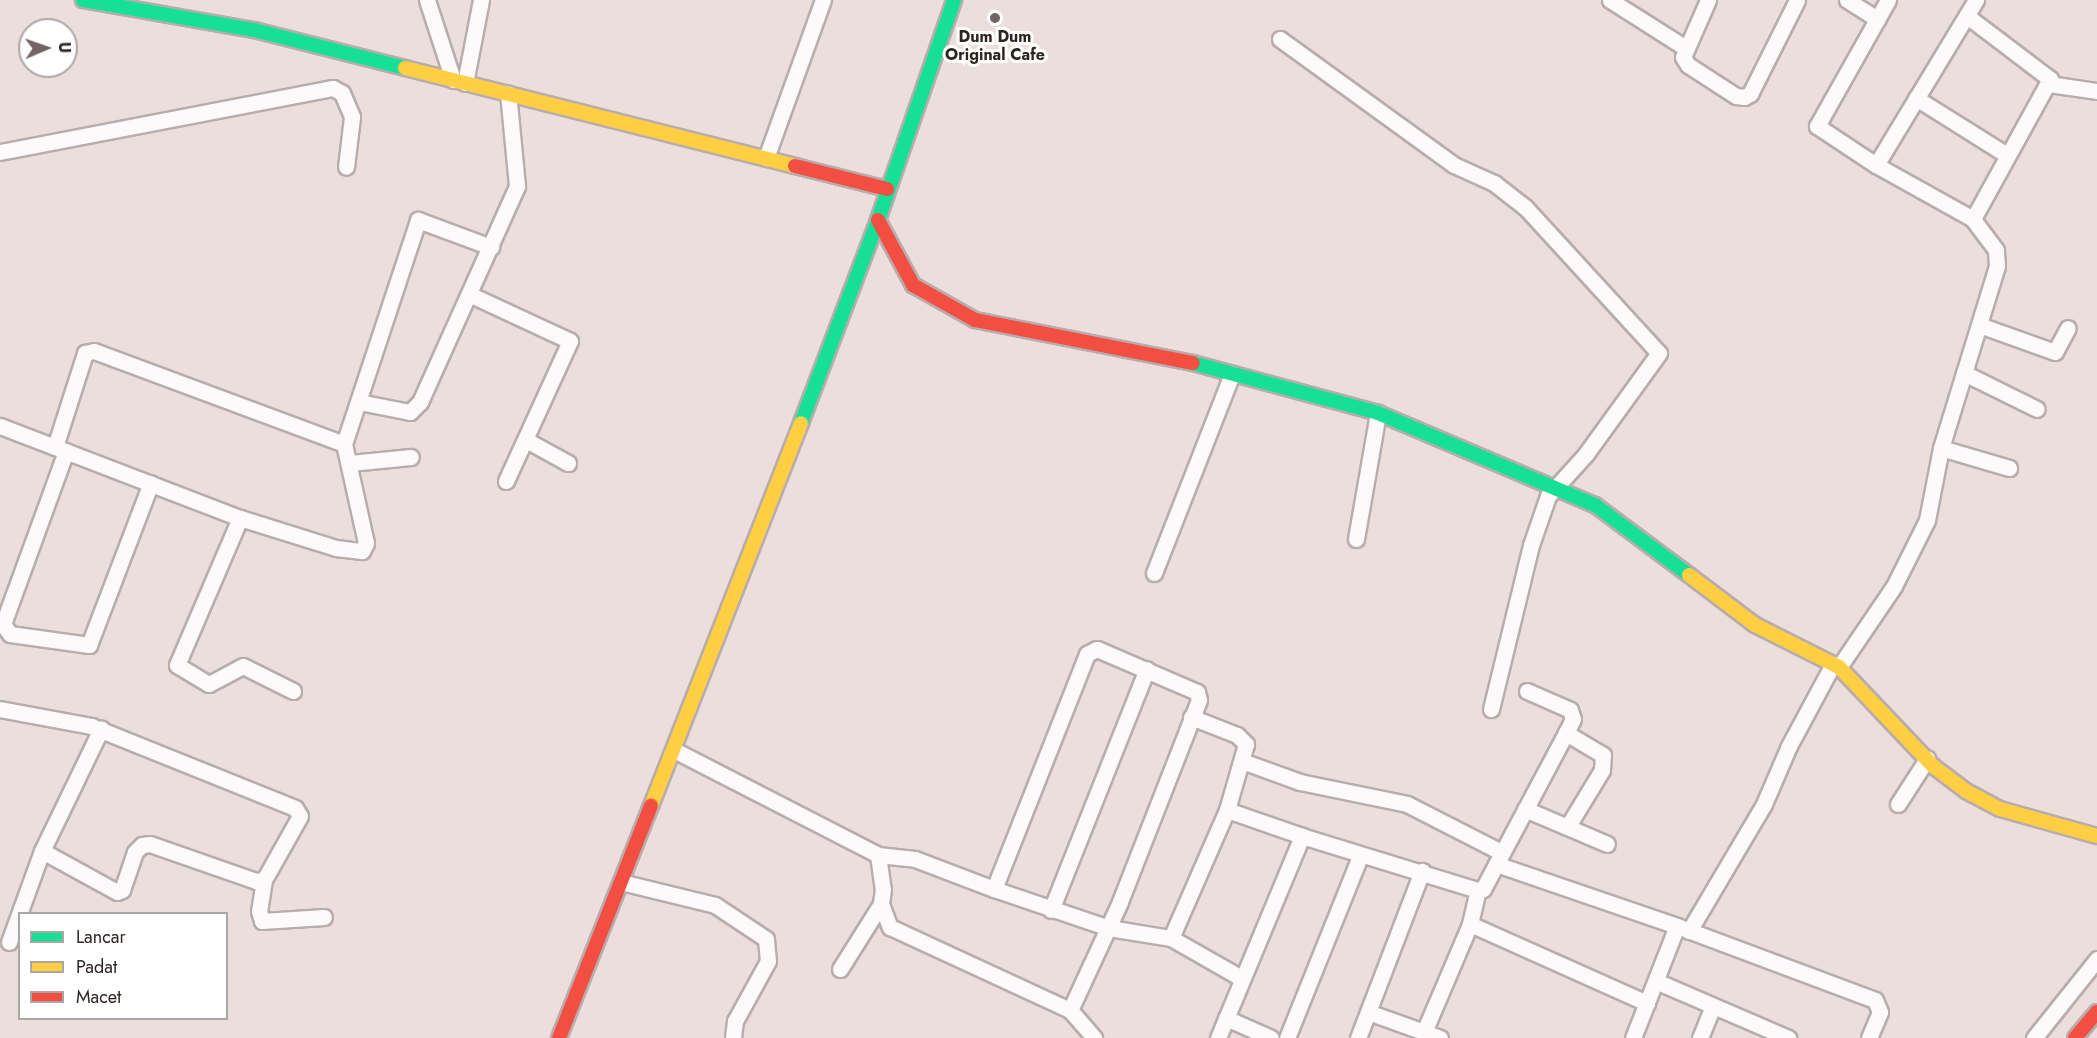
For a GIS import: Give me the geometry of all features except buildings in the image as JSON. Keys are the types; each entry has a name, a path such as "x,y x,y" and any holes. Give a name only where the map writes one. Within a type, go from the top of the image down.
{"main road":[{"path":"82,0 254,30 766,158 885,194"},
{"path":"559,1038 674,750 878,218 954,0"},
{"path":"878,218 913,285 975,320 1104,348 1202,364 1378,413 1611,513 1755,625 1836,666 1927,759 1990,805 2096,835"},
{"path":"2075,1038 2097,1012"}],"street":[{"path":"427,0 459,82"},
{"path":"459,82 481,0"},
{"path":"766,158 823,0"},
{"path":"1708,0 1684,47 1683,57 1688,65 1736,96 1744,97 1750,94 1797,0"},
{"path":"1847,0 1877,19"},
{"path":"1633,1038 1683,928 1764,804 1789,746 1836,666 1922,536 1941,448 1964,373 1982,326 1997,257 1987,234 1973,219 1876,165 1817,126 1888,0"},
{"path":"1876,165 1976,0"},
{"path":"1615,1 1684,47"},
{"path":"1967,16 2047,75 2049,84 1973,219"},
{"path":"1280,39 1454,165 1494,183 1524,207 1659,353 1586,454 1553,487 1531,545 1491,709"},
{"path":"2049,84 2097,91"},
{"path":"0,152 333,88 342,93 352,117 346,167"},
{"path":"359,402 415,412 471,295 517,186 508,93"},
{"path":"1916,98 2007,155"},
{"path":"0,426 240,518 336,548 362,551 366,543 344,444 418,220 491,247"},
{"path":"471,295 570,341 506,481"},
{"path":"1982,326 2055,352 2068,328"},
{"path":"151,483 89,645 5,632 4,609 61,449 86,353 94,351 344,444"},
{"path":"1964,373 2037,409"},
{"path":"1154,573 1232,374"},
{"path":"1356,539 1378,413"},
{"path":"525,440 568,463"},
{"path":"1941,448 2009,468"},
{"path":"350,463 411,457"},
{"path":"240,518 177,665 209,684 243,666 293,691"},
{"path":"994,889 1087,654 1097,649 1197,692 1199,700 1108,928 1070,1010"},
{"path":"1051,910 1147,669"},
{"path":"1227,810 1359,856 1422,871 1483,890 1573,719 1570,710 1527,691"},
{"path":"0,709 78,721 299,812 299,822 264,880 259,911 262,921 324,917"},
{"path":"1171,938 1227,810 1246,749 1243,739 1191,717"},
{"path":"21,912 42,851 100,729"},
{"path":"1566,734 1604,755 1605,760 1588,798 1568,826"},
{"path":"674,750 878,855 915,859 1051,910 1108,928 1171,938 1241,978"},
{"path":"1898,804 1927,759"},
{"path":"1242,761 1300,782 1407,804 1499,858 1875,1000 1880,1012 1869,1038"},
{"path":"1525,809 1607,844"},
{"path":"1218,1038 1241,978 1302,836"},
{"path":"42,851 117,892 122,890 135,852 142,845 150,844 256,881 264,880"},
{"path":"878,855 883,889 881,904 886,923 897,933 1070,1010 1094,1038"},
{"path":"1287,1038 1359,856"},
{"path":"1358,1038 1422,871"},
{"path":"621,882 715,905 766,939 768,961 735,1021 733,1038"},
{"path":"1424,1032 1470,924 1478,890"},
{"path":"840,969 881,904"},
{"path":"9,945 18,919"},
{"path":"1470,924 1647,1003"},
{"path":"2034,1038 2097,959"},
{"path":"1658,982 1769,1034 1788,1038"},
{"path":"1700,1038 1712,1008"},
{"path":"1368,1012 1440,1038"},
{"path":"1226,1018 1271,1038"}],"traffic: fast":[{"path":"83,0 254,30 405,68"},
{"path":"801,423 878,220 954,0"},
{"path":"1193,363 1378,413 1595,505 1689,575"}],"traffic: slow":[{"path":"405,68 795,166"},
{"path":"651,806 801,423"},
{"path":"1689,575 1755,625 1839,667 1933,766 1966,791 2000,809 2097,836"}],"traffic: jam":[{"path":"795,166 887,189"},
{"path":"878,220 913,285 975,320 1193,363"},
{"path":"559,1038 651,806"},
{"path":"2075,1038 2097,1012"}],"place":[{"name":"Dum Dum Original Cafe","path":"995,18"}]}
